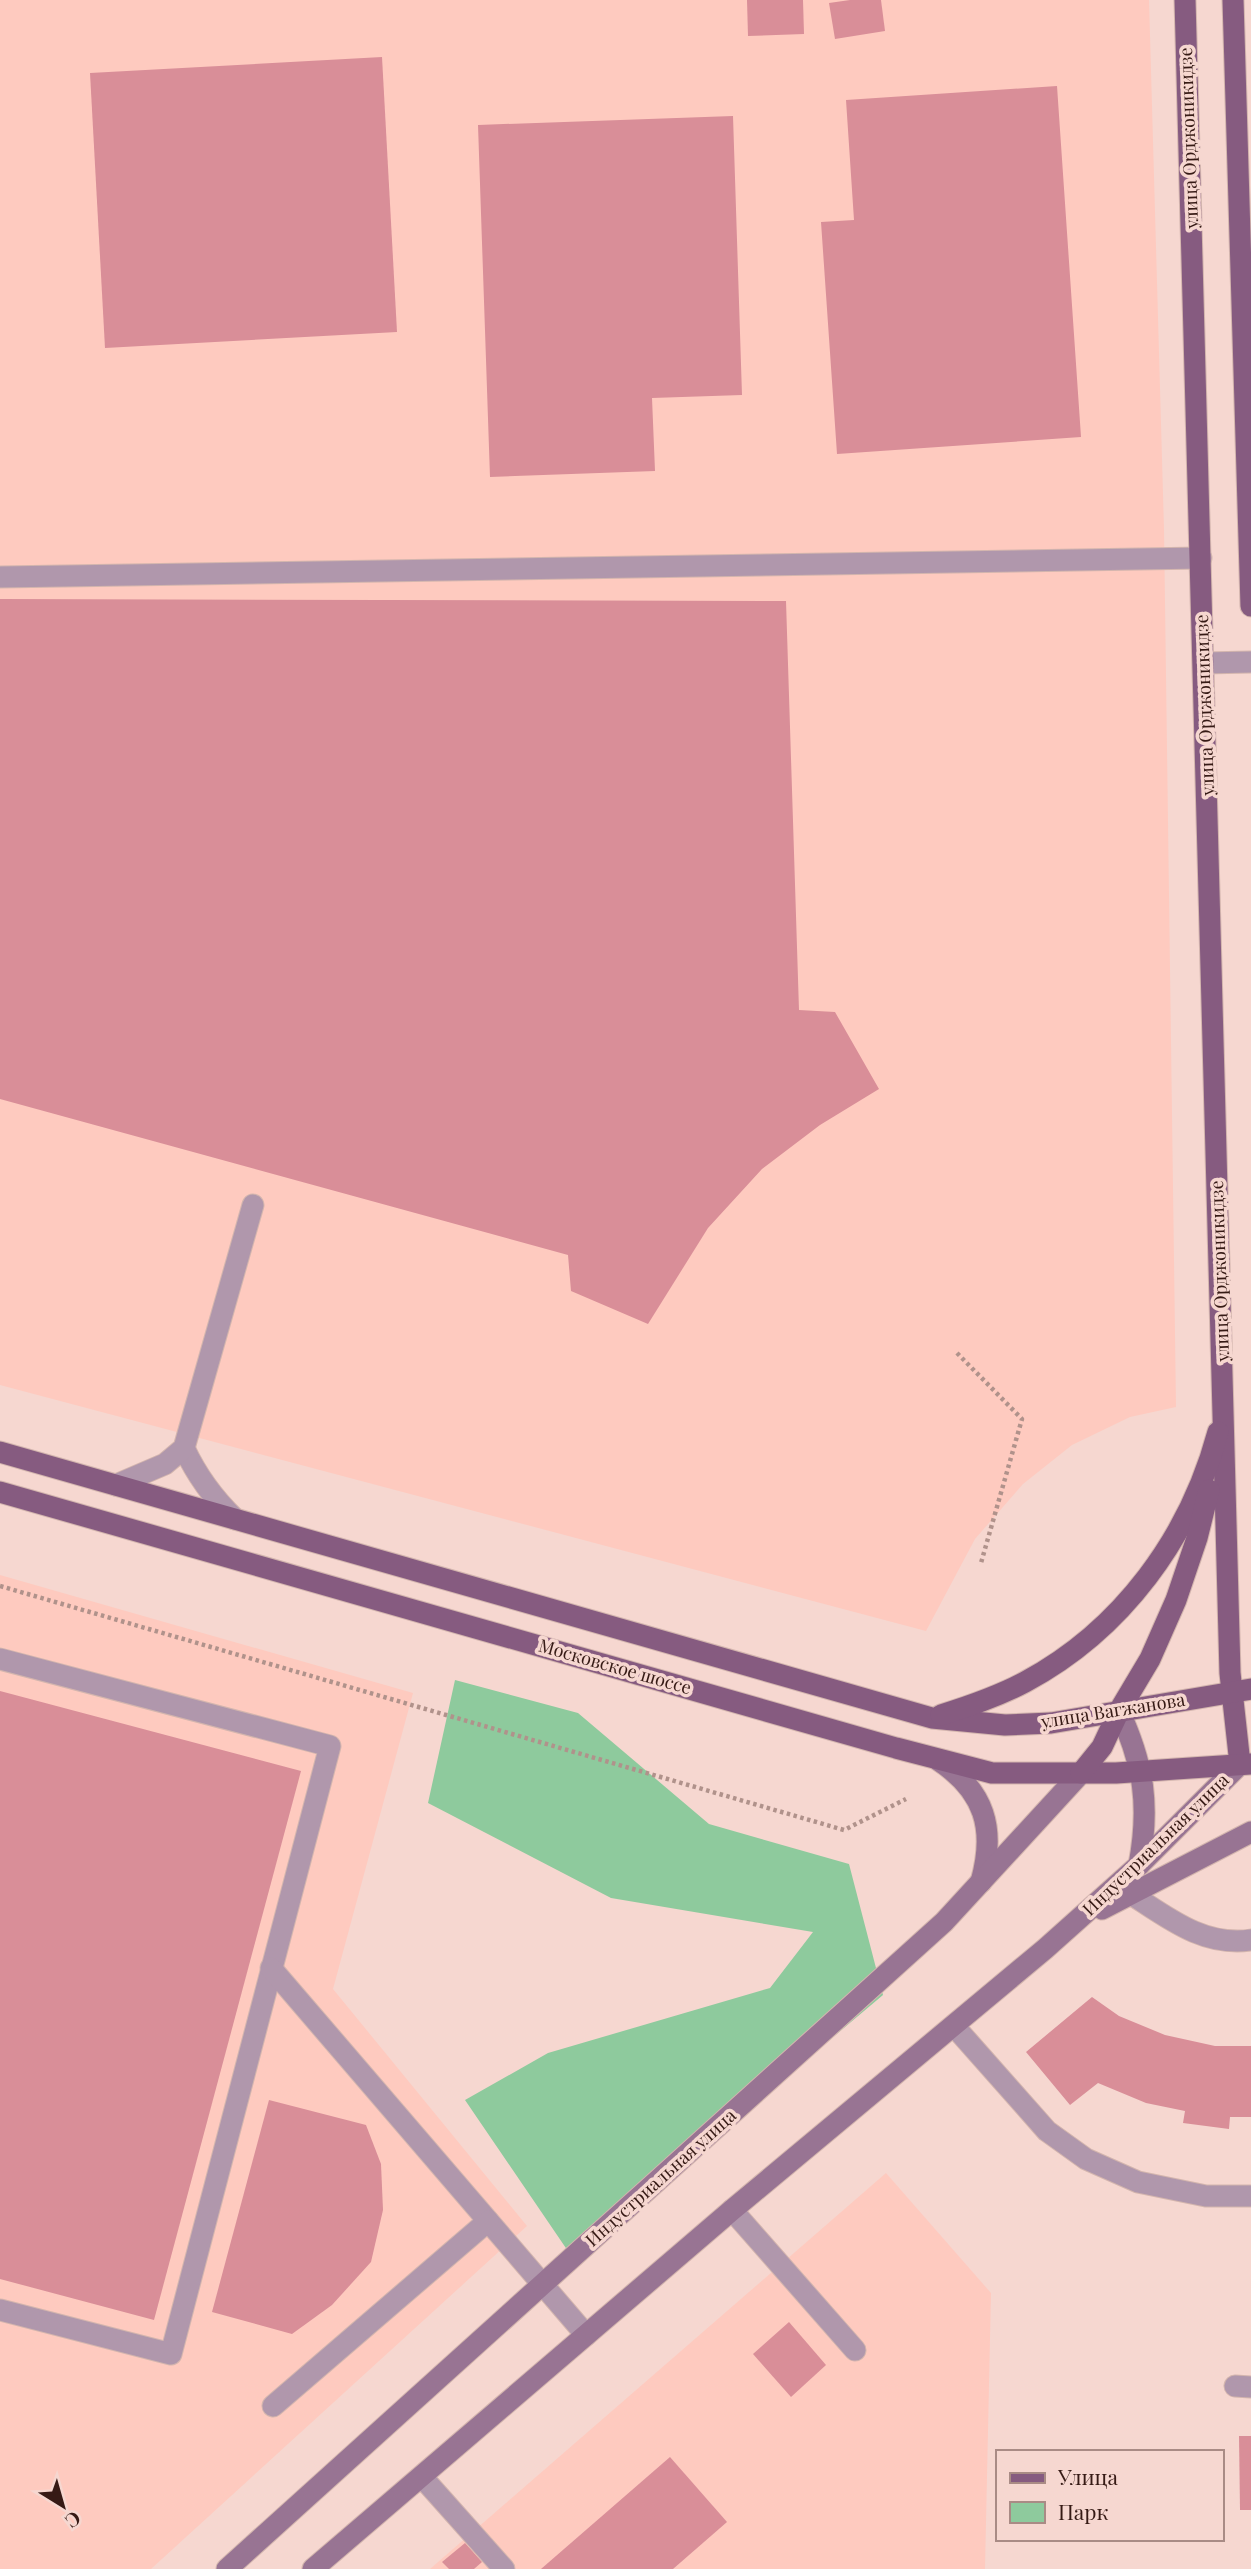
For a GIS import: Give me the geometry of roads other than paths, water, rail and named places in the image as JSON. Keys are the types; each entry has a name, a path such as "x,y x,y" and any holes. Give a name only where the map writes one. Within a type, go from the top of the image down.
{"main road":[{"name":"улица Орджоникидзе","path":"1185,0 1224,1409"},
{"path":"1233,0 1251,606"},
{"path":"1224,1409 1245,1764"},
{"path":"1081,1773 1102,1747 1119,1711 1150,1659 1176,1600 1197,1538 1213,1474 1224,1409"},
{"path":"0,1451 932,1718 979,1703 1025,1682 1067,1656 1106,1624 1140,1588 1169,1548 1193,1504 1211,1458 1224,1409"},
{"name":"Московское шоссе","path":"0,1492 992,1773 1142,1771 1245,1764"},
{"name":"улица Вагжанова","path":"932,1718 1005,1724 1051,1723 1242,1691"},
{"path":"1245,1764 1251,1727"}],"street":[{"path":"0,577 1201,558"},
{"path":"1204,663 1251,662"},
{"path":"116,1485 164,1464 184,1448 253,1205"},
{"path":"184,1448 196,1475 211,1497 235,1519"},
{"path":"0,1659 330,1745 171,2354 0,2310"},
{"path":"1119,1711 1133,1741 1142,1771 1146,1802 1145,1834 1139,1865"},
{"path":"936,1759 957,1772 972,1790 984,1812 989,1835 988,1860 981,1883"},
{"name":"Индустриальная улица","path":"313,2569 732,2210 954,2026 1139,1865 1245,1764"},
{"name":"Индустриальная улица","path":"228,2569 944,1922 1081,1773"},
{"name":"Индустриальная улица","path":"1072,1924 1251,1832"},
{"path":"1131,1894 1189,1932 1240,1942 1251,1940"},
{"path":"271,1968 586,2335"},
{"path":"954,2026 1047,2131 1086,2159 1138,2182 1206,2196 1251,2196"},
{"path":"732,2210 855,2350"},
{"path":"273,2406 488,2221"},
{"path":"422,2477 504,2569"}]}
